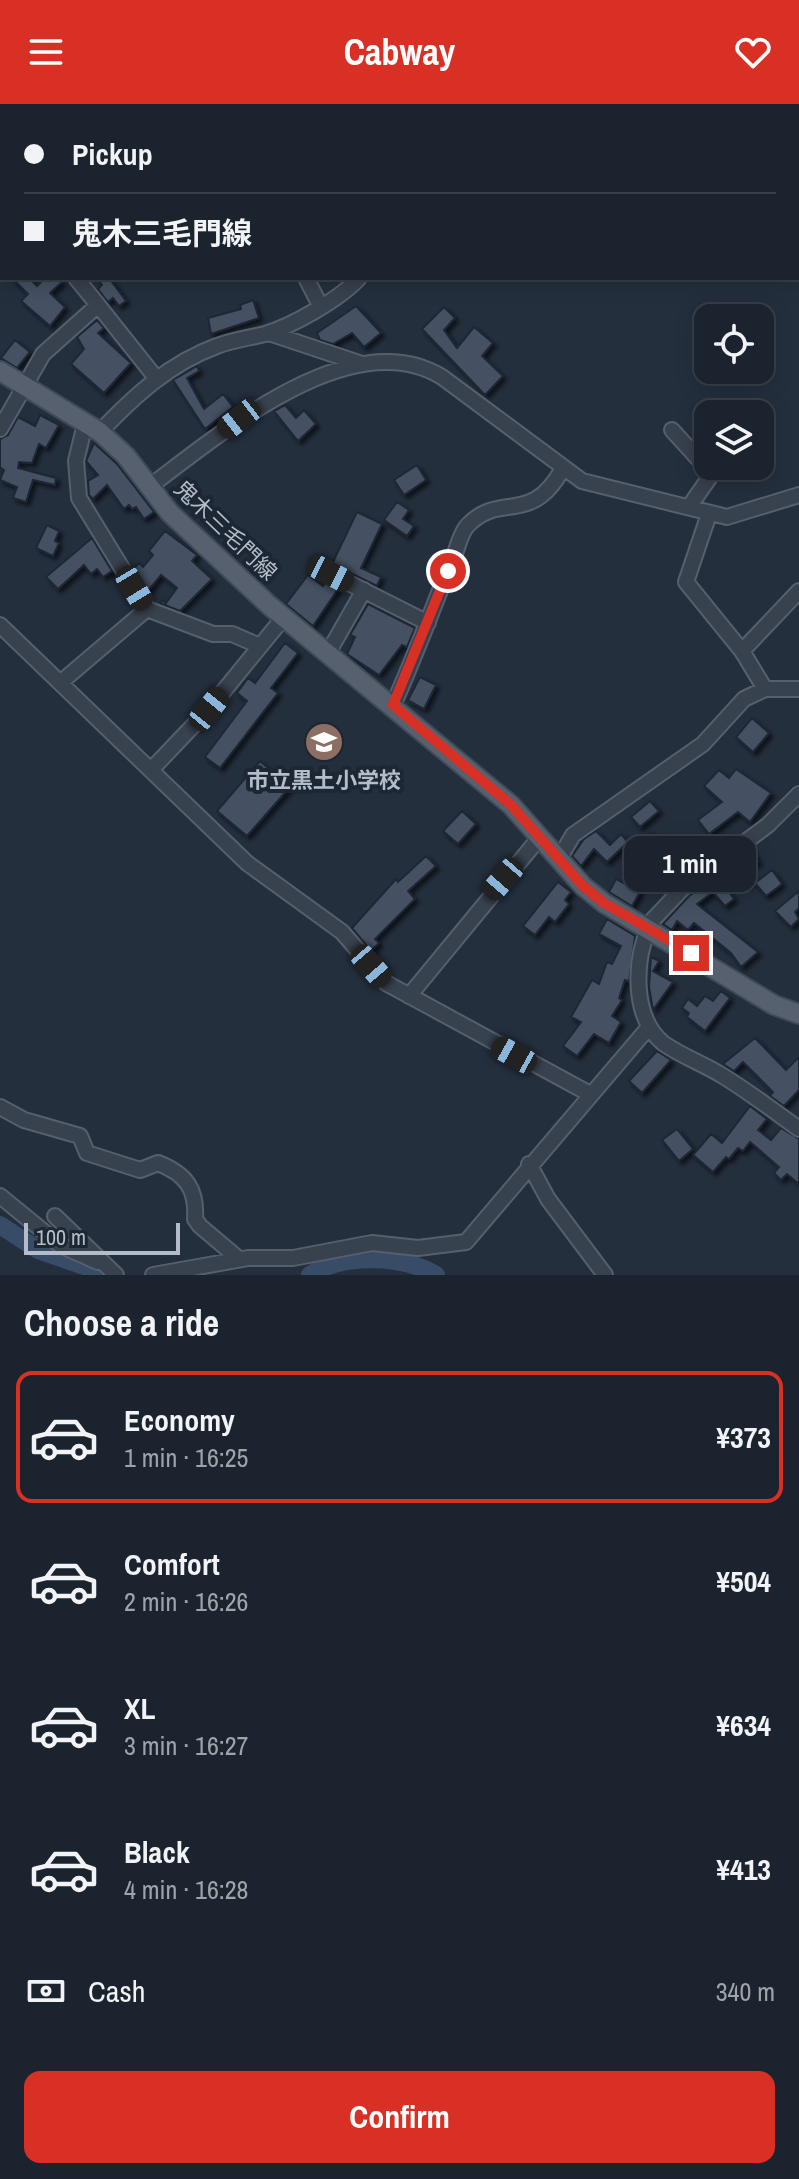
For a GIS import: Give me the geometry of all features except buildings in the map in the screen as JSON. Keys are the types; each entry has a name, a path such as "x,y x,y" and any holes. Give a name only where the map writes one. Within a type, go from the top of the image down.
{"main road":[{"name":"鬼木三毛門線","path":"0,371 92,428 126,456 170,513 284,617 511,805 583,886 604,903 648,927"},
{"path":"648,927 774,1005 799,1014"}],"street":[{"path":"78,280 156,378"},
{"path":"307,280 320,305"},
{"path":"260,646 232,634 213,634 147,609 79,498 76,461 92,428 156,378 215,346 269,333 346,292 357,280"},
{"path":"0,429 43,354 98,305"},
{"path":"269,333 362,364"},
{"path":"149,487 239,419 303,386 362,364 399,362 428,368 530,439 582,481 709,514 743,514 799,495"},
{"path":"672,430 712,474 689,507"},
{"path":"393,705 469,524 494,510 522,506 541,498 563,468"},
{"path":"709,514 686,582 742,651 765,689"},
{"path":"331,574 428,623"},
{"path":"328,653 364,590"},
{"path":"742,651 799,591"},
{"path":"60,683 147,609"},
{"path":"151,770 209,709 284,617"},
{"path":"0,625 247,863 342,932 386,983 590,1094"},
{"path":"559,859 573,835 703,744 744,699 765,689 799,689"},
{"path":"799,794 768,825 682,889 648,927 639,980 642,1006 649,1027 665,1044 723,1076 799,1129"},
{"path":"409,996 484,900 540,837"},
{"path":"153,1275 239,1259 293,1258 372,1243 418,1248 466,1242 529,1164 649,1027"},
{"path":"0,1107 24,1120 80,1136 87,1153 140,1170 158,1163 169,1167 183,1176 197,1199 195,1219 239,1259"},
{"path":"529,1164 595,1272"},
{"path":"0,1196 60,1245 120,1275"},
{"path":"55,1216 98,1262"}],"waterway":[{"path":"0,1225 38,1250 93,1269 98,1275"},
{"path":"310,1275 339,1263 373,1259 407,1263 436,1275"}],"place":[{"name":"市立黒土小学校","path":"324,742"}],"route":[{"path":"448,571 393,705 511,805 583,886 604,903 691,953"}]}
